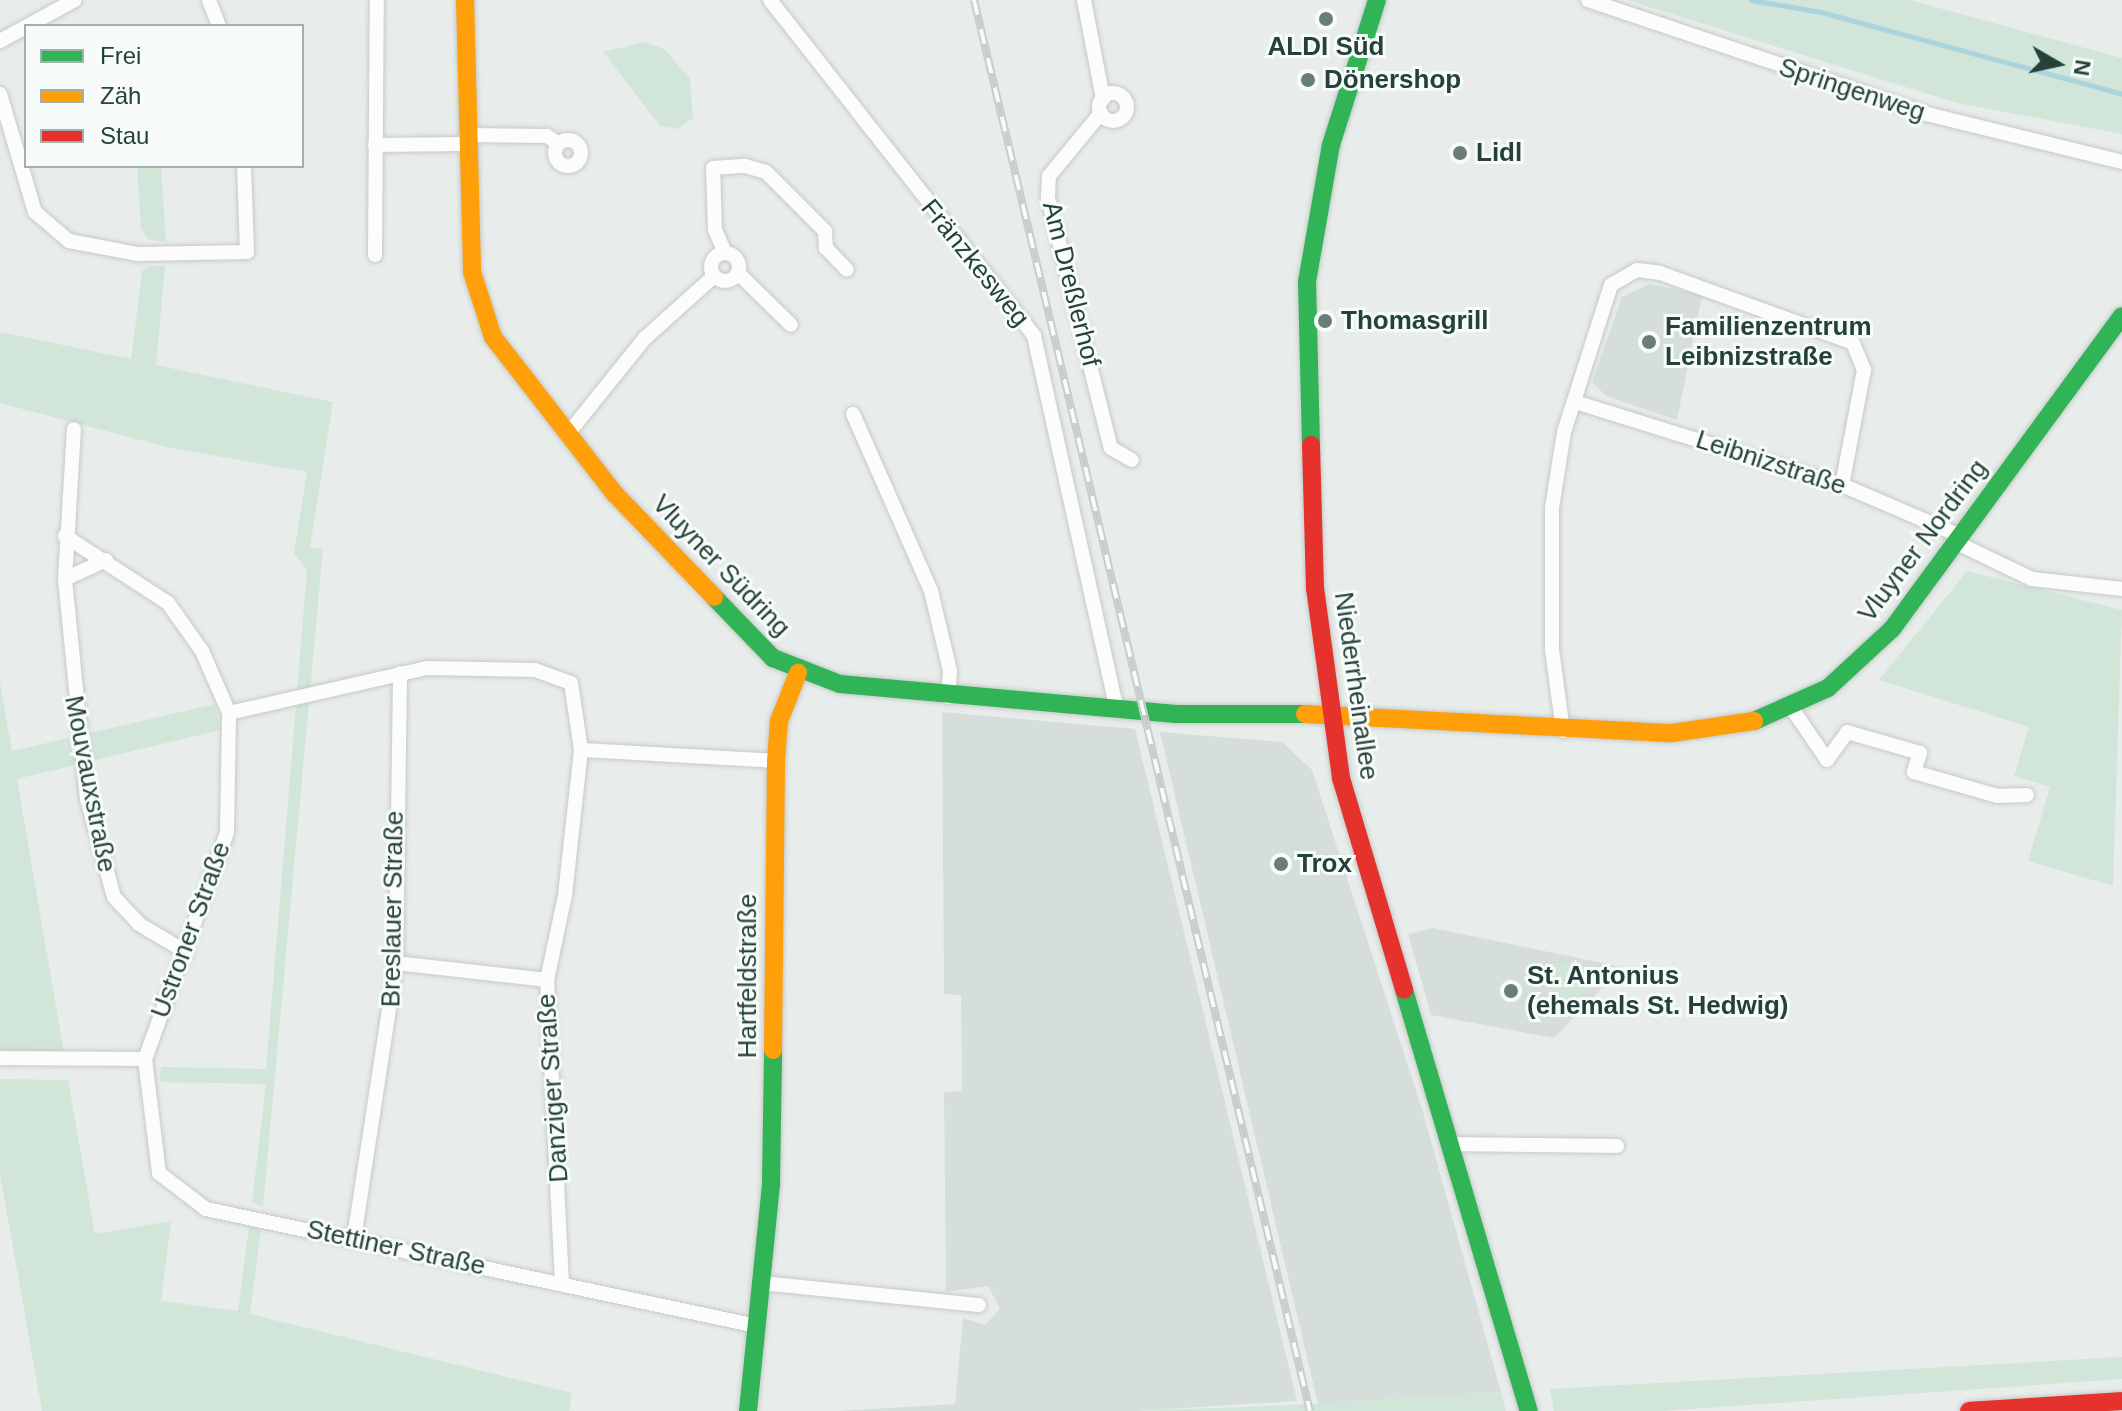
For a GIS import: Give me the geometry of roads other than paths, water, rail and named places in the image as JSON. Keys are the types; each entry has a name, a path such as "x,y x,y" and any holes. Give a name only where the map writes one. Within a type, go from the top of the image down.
{"street":[{"path":"31,24 75,0"},
{"path":"209,0 218,24"},
{"path":"375,255 377,0"},
{"name":"Vluyner Südring","path":"465,0 466,139 472,272 481,310 506,355 571,430 615,494 773,658 798,673 948,697 1117,710 1330,716"},
{"name":"Fränzkesweg","path":"771,0 1034,336 1117,710"},
{"name":"Am Dreßlerhof","path":"1084,0 1102,106 1049,176 1048,198 1111,448 1132,460"},
{"name":"Niederrheinallee","path":"1377,0 1331,145 1307,282 1311,528 1330,716 1362,854 1452,1144 1529,1411"},
{"name":"Springenweg","path":"1588,0 1927,114 2122,162"},
{"path":"0,41 24,28"},
{"path":"0,94 35,212 69,241 137,254 247,252 244,168"},
{"path":"375,145 547,136 559,144"},
{"path":"714,276 730,281 738,273 739,262 725,253 715,230 713,168 745,166 766,172 825,231 826,248 847,270"},
{"path":"714,276 712,261 725,253"},
{"path":"1563,731 1550,533 1560,453 1611,285 1637,270 1660,273 1853,343 1864,370 1842,485"},
{"path":"738,273 791,325"},
{"path":"571,430 645,338 714,276"},
{"name":"Vluyner Nordring","path":"1330,716 1563,731 1714,729 1791,707 1863,660 1959,539 2122,316"},
{"name":"Leibnizstraße","path":"1575,402 1842,485 1959,539 2032,579 2122,589"},
{"path":"853,414 931,591 950,671 948,697"},
{"name":"Mouvauxstraße","path":"74,429 65,536 72,699 102,864 114,897 139,924 186,952"},
{"name":"Ustroner Straße","path":"65,536 168,603 202,651 229,713 227,832 145,1059"},
{"path":"65,579 106,560"},
{"name":"Danziger Straße","path":"229,713 400,673 478,665 561,675 571,683 581,750 565,895 547,980 562,1284"},
{"name":"Breslauer Straße","path":"354,1238 396,963 400,673"},
{"name":"Hartfeldstraße","path":"748,1411 771,1183 776,761 779,721 798,673"},
{"path":"1791,707 1827,760 1847,732 1920,753 1914,772 1997,796 2027,795"},
{"path":"581,750 776,761"},
{"path":"396,963 547,980"},
{"path":"0,1058 145,1059"},
{"name":"Stettiner Straße","path":"145,1059 151,1143 172,1189 206,1209 757,1326"},
{"path":"1452,1144 1617,1146"},
{"path":"761,1283 979,1305"},
{"path":"1969,1411 2122,1401"}],"waterway":[{"path":"1751,0 1821,12 2122,94"}],"railway":[{"path":"974,0 1310,1411"}],"place":[{"name":"ALDI Süd","path":"1326,19"},
{"name":"Dönershop","path":"1308,80"},
{"name":"Lidl","path":"1460,153"},
{"name":"Thomasgrill","path":"1325,321"},
{"name":"Familienzentrum Leibnizstraße","path":"1649,342"},
{"name":"Trox","path":"1281,864"},
{"name":"St. Antonius (ehemals St. Hedwig)","path":"1511,991"}]}
